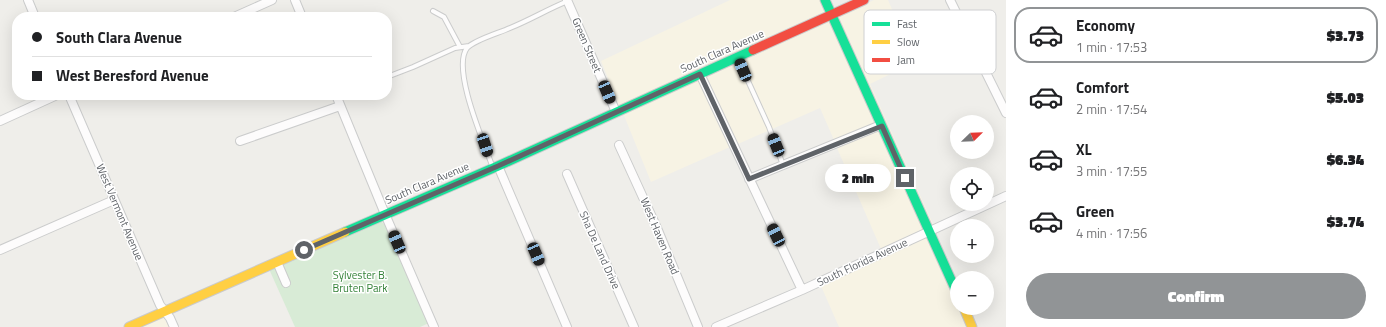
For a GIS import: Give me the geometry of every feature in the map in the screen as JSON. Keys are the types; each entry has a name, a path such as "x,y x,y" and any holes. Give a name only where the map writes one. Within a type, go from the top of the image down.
{"street":[{"path":"28,0 33,12"},
{"path":"245,12 272,0"},
{"path":"295,0 300,12"},
{"name":"Green Street","path":"568,0 616,112"},
{"path":"825,0 950,278"},
{"name":"South Clara Avenue","path":"129,327 385,214 496,167 864,0"},
{"path":"950,0 955,10"},
{"path":"700,74 802,290"},
{"path":"987,74 1006,113"},
{"path":"0,121 46,100"},
{"name":"West Vermont Avenue","path":"71,100 160,305 170,318 174,327"},
{"path":"338,100 385,214 434,327"},
{"path":"240,141 340,106"},
{"path":"749,179 882,126"},
{"name":"West Haven Road","path":"619,145 658,228 698,327"},
{"path":"496,167 567,327"},
{"name":"Sha De Land Drive","path":"567,174 634,327"},
{"name":"South Florida Avenue","path":"716,327 802,290 1006,196"},
{"path":"0,250 114,200"},
{"path":"277,262 286,283"},
{"path":"967,315 972,327"}],"lane":[{"path":"496,167 470,106 464,81 463,62 466,49 475,42 511,28 568,0"},
{"path":"433,11 444,17 460,47"},
{"path":"392,75 455,48 470,46"},
{"path":"737,57 769,127 783,165"}],"shaded area":[{"path":"730,0 820,0 826,13 619,105 601,61"},
{"path":"874,0 888,0 892,10 864,10 864,74 890,74 870,84 933,224 932,225 838,17"},
{"path":"829,21 876,123 834,140 820,108 738,144 706,75"},
{"path":"698,79 730,147 651,182 623,113"},
{"path":"879,131 923,229 881,249 837,148"},
{"path":"927,236 950,288 950,315 962,315 967,327 839,327 821,286"},
{"path":"163,316 169,327 139,327"}],"green space":[{"name":"Sylvester B. Bruten Park","path":"379,221 388,228 429,323 420,327 295,327 269,269"}],"traffic: fast":[{"path":"825,0 950,277"},
{"path":"345,232 498,166 753,50"}],"traffic: slow":[{"path":"129,327 345,232"},
{"path":"967,315 972,327"}],"traffic: jam":[{"path":"753,50 864,0"}],"route":[{"path":"304,250 498,166 700,74 727,129 749,179 882,126 905,178"}]}
